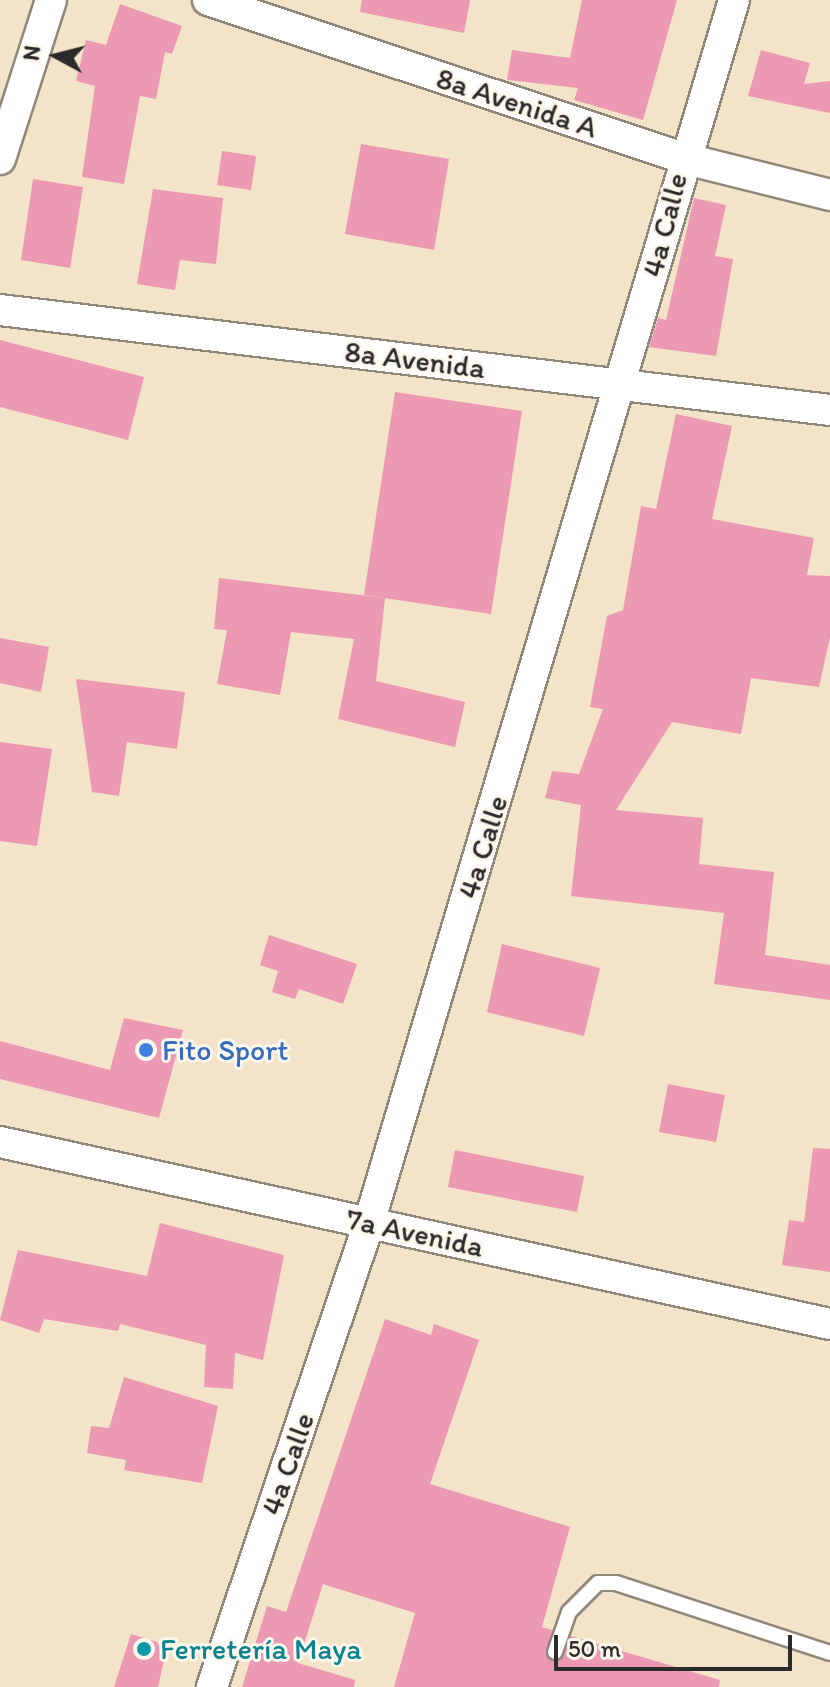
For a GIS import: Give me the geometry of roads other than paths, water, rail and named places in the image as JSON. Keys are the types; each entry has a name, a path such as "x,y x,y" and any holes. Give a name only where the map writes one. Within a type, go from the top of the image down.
{"street":[{"path":"0,159 51,0"},
{"name":"8a Avenida A","path":"208,0 682,158 830,195"},
{"name":"4a Calle","path":"212,1687 369,1223 623,386 682,158 734,0"},
{"name":"8a Avenida","path":"0,310 830,410"},
{"name":"7a Avenida","path":"0,1142 830,1324"}],"lane":[{"path":"555,1652 569,1612 598,1583 616,1583 830,1653"}],"place":[{"name":"Fito Sport","path":"146,1050"},
{"name":"Ferretería Maya","path":"144,1649"}]}
